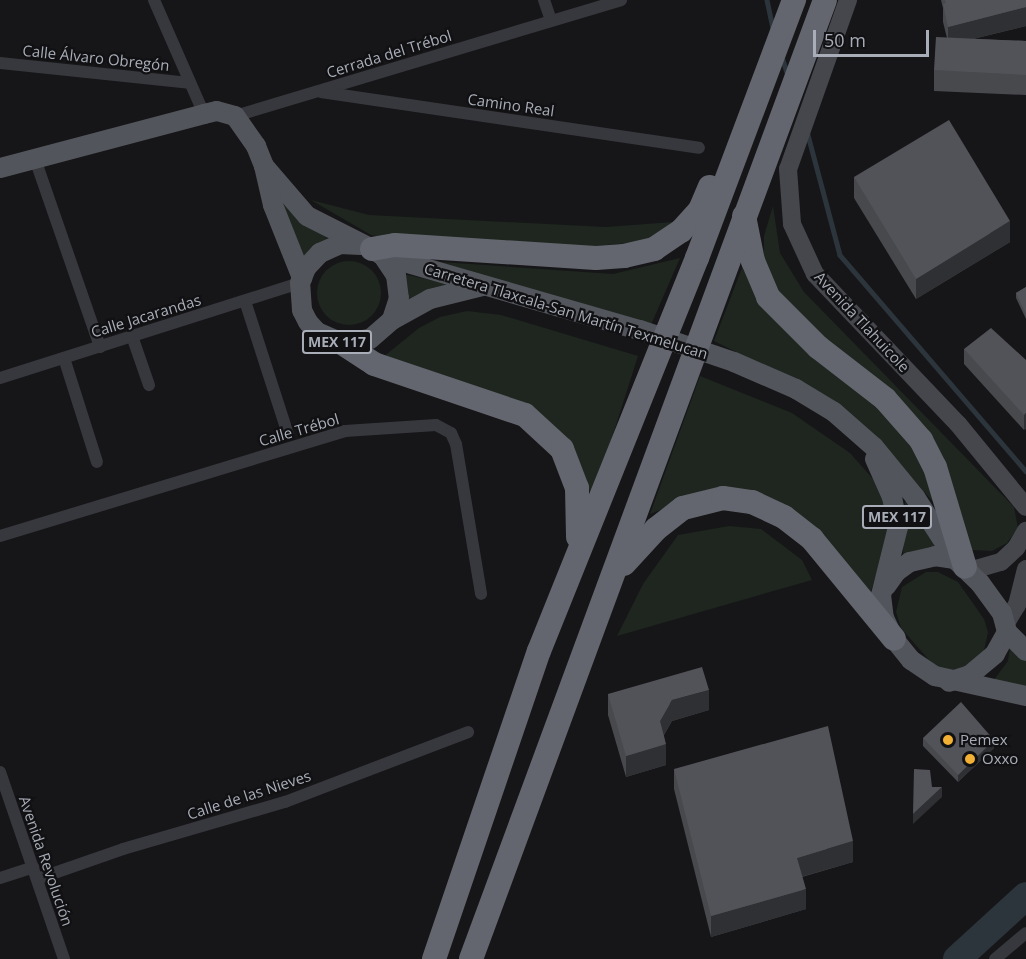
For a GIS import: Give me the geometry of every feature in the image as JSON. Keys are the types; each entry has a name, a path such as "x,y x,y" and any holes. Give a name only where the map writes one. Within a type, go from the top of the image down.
{"highway":[{"path":"434,959 572,565 698,258 747,120 794,0"},
{"path":"471,959 610,586 744,214 825,0"},
{"path":"372,250 395,245 596,258 654,249 681,231 700,210 724,156 747,120"},
{"path":"744,214 753,261 768,297 818,347 897,410 929,453 963,566"},
{"path":"342,343 374,364 525,415 562,449 577,488 580,528 572,565"},
{"path":"610,586 631,554 669,518 696,503 738,499 775,512 812,539 894,639"}],"main road":[{"name":"Avenida Tlahuicole","path":"848,0 788,169 792,224 815,274 958,424 1026,507"},
{"path":"0,168 217,111 234,116"},
{"name":"MEX 117","path":"234,116 250,136 264,166 273,205 301,281 302,310 308,322 317,332 342,343 370,339 392,320 430,299 488,285"},
{"name":"Carretera Tlaxcala-San Martín Texmelucan","path":"264,166 307,216 372,250 640,330 734,362 796,389 860,434 915,497 1006,628"},
{"name":"MEX 117","path":"301,281 321,253 340,244 372,250 399,286 392,320"},
{"name":"MEX 117","path":"860,434 878,465 897,514 898,540 882,584 881,606 894,639 922,668 949,682 1026,696"},
{"path":"881,606 885,588 903,566 926,557 963,566 1001,562 1016,548 1026,531"},
{"path":"949,682 970,675 987,662 1017,605 1026,569"},
{"name":"MEX 117","path":"1006,628 1026,651"}],"street":[{"path":"154,0 204,114"},
{"path":"544,0 551,20"},
{"name":"Cerrada del Trébol","path":"234,116 621,0"},
{"name":"Calle Álvaro Obregón","path":"0,63 189,83"},
{"name":"Camino Real","path":"318,92 699,148"},
{"path":"35,159 100,346"},
{"name":"Calle Jacarandas","path":"0,378 245,301 301,281"},
{"path":"245,301 288,434"},
{"path":"132,336 149,385"},
{"path":"64,358 97,462"},
{"name":"Calle Trébol","path":"0,536 345,431 436,425 451,433 456,444 481,594"},
{"name":"Calle de las Nieves","path":"0,878 35,873 285,802 468,732"},
{"name":"Avenida Revolución","path":"0,772 64,959"},
{"path":"995,959 1026,933"}],"shaded area":[{"path":"311,200 369,215 606,227 673,222 652,237 629,243 584,247 391,239 371,235"},
{"path":"282,203 333,243 302,267"},
{"path":"773,206 780,253 804,292 1014,507 1018,528 1007,543 992,551 972,550 869,375 778,298 764,258 764,236"},
{"path":"680,258 650,327 426,261 613,274"},
{"path":"745,260 913,435 935,504 887,451 750,359 714,341"},
{"path":"343,261 355,261 372,270 379,281 381,293 379,305 372,316 355,325 343,325 331,320 322,311 317,299 317,287 322,275 331,266"},
{"path":"403,274 457,286 406,305"},
{"path":"467,311 501,315 638,356 593,497 572,450 382,358 419,328 440,317"},
{"path":"700,376 792,413 850,453 873,479 881,491 888,535 868,601 808,528 697,496 650,514"},
{"path":"905,497 938,551 903,556"},
{"path":"729,526 761,529 802,560 812,580 617,636 643,584 678,535"},
{"path":"926,572 938,572 958,582 984,619 988,632 984,651 959,672 935,667 901,628 896,612 902,587"},
{"path":"1011,641 1026,661 1026,687 993,681 1008,661"}],"building":[{"path":"945,0 1026,0 1026,7 948,27 943,4 946,3"},
{"path":"936,37 1026,41 1026,75 934,70"},
{"path":"949,120 1010,221 916,279 854,177"},
{"path":"1026,287 1026,314 1016,293"},
{"path":"991,328 1026,360 1026,413 1024,415 964,349"},
{"path":"702,667 709,690 672,700 660,721 666,744 626,756 608,694"},
{"path":"961,702 994,740 958,775 923,738"},
{"path":"828,726 853,841 797,858 806,889 711,916 674,769"},
{"path":"914,769 930,770 932,787 942,787 913,814"}],"waterway":[{"path":"767,0 773,29"},
{"path":"782,57 788,75"},
{"path":"807,131 840,255 1026,471"},
{"path":"957,959 1026,896"}],"place":[{"name":"Pemex","path":"948,740"},
{"name":"Oxxo","path":"970,759"}]}
